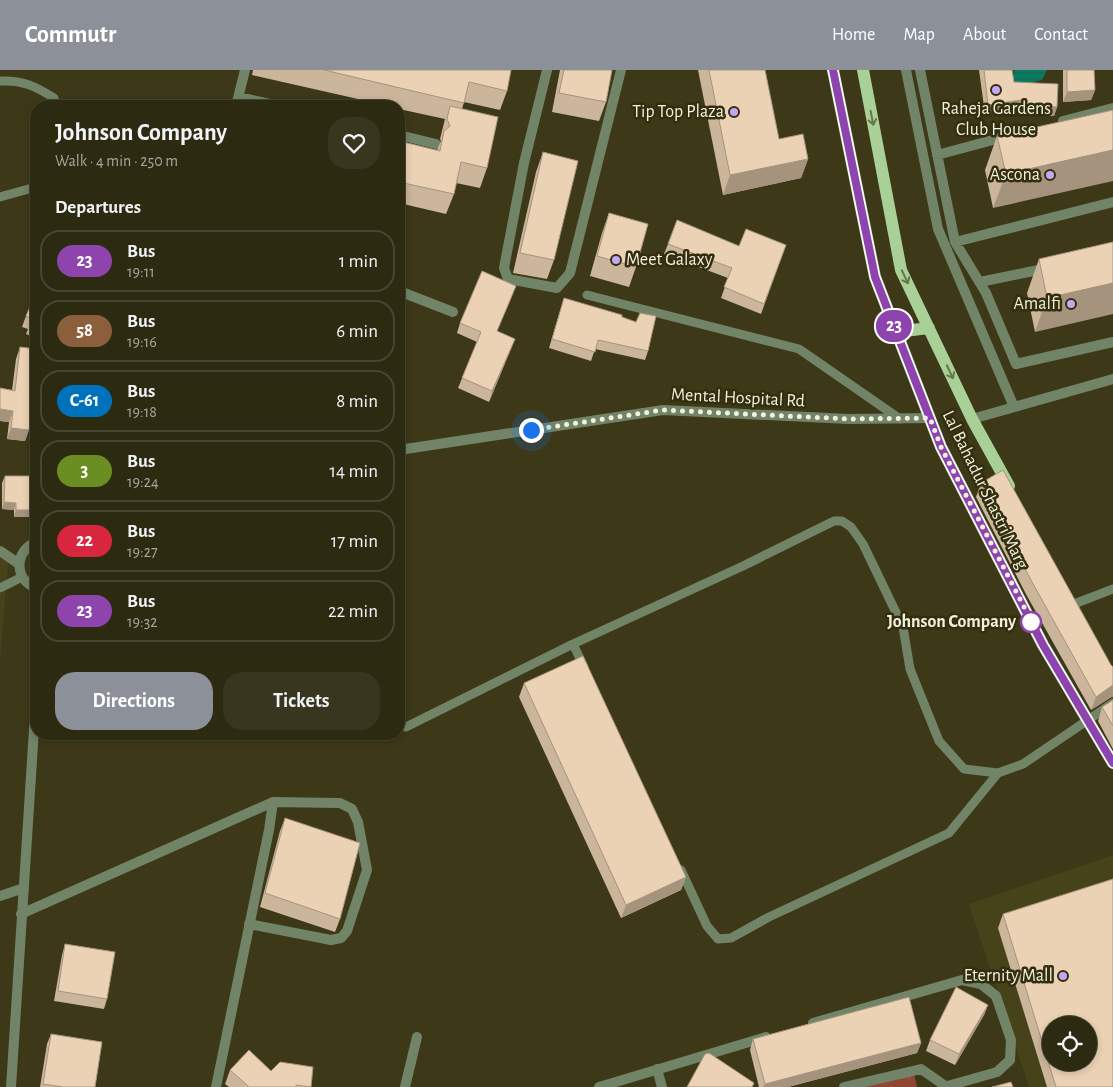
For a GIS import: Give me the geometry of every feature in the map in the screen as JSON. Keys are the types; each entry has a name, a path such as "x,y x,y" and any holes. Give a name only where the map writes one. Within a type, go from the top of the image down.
{"main road":[{"name":"Lal Bahadur Shastri Marg","path":"833,70 875,277 941,447 1043,645 1089,718 1113,763"},
{"name":"Lal Bahadur Shastri Marg","path":"863,70 901,270 972,419 1014,495"},
{"path":"896,332 929,328"}],"street":[{"path":"237,100 245,70"},
{"path":"546,70 524,163 504,268 508,279 557,288 570,273 621,70"},
{"path":"906,70 938,229 1014,407"},
{"path":"920,70 954,242 980,282 1016,364 1113,342"},
{"path":"1048,125 1113,108"},
{"path":"937,155 1020,133"},
{"path":"405,136 436,144"},
{"path":"954,242 1113,202"},
{"path":"980,282 1056,266"},
{"path":"405,293 453,312"},
{"path":"972,419 1113,379"},
{"name":"Mental Hospital Rd","path":"405,449 663,410 850,419 930,418"},
{"path":"30,547 22,553 19,564 22,577 30,585"},
{"path":"0,551 19,564"},
{"path":"11,1087 33,740"},
{"path":"22,914 273,802 340,803 352,809 358,822 366,870 347,931 341,938 331,940 249,924"},
{"path":"216,1087 273,802"},
{"path":"0,896 24,888"},
{"path":"800,1027 962,980 981,984 996,996 1011,1040 1010,1060 997,1072 944,1086 921,1069 844,1087"},
{"path":"599,1087 781,1033"},
{"path":"405,1087 417,1037"},
{"path":"657,1069 662,1087"}],"lane":[{"path":"0,81 17,80 39,89 54,100"},
{"path":"0,197 30,189"},
{"path":"587,295 799,349 900,418"},
{"path":"406,727 573,644 743,566 834,521 842,520 852,527 863,544 903,627 910,668 939,741 964,769 998,773 1023,764 1113,703"},
{"path":"0,588 22,577"},
{"path":"1074,604 1111,589 1113,598"},
{"path":"573,644 590,680"},
{"path":"678,864 708,926 718,938 731,938 769,918 949,833 998,773"}],"shaded area":[{"path":"1014,70 1047,70 1042,80 1016,85 1013,79"},
{"path":"0,551 9,552 0,660"},
{"name":"Eternity Mall","path":"1113,855 1113,1087 1029,1087 969,904"}],"green space":[{"path":"914,1074 917,1087 866,1087"}],"building":[{"path":"324,70 511,70 507,91 469,82 464,103"},
{"path":"564,70 612,70 606,102 559,93"},
{"name":"Tip Top Plaza","path":"709,70 765,70 779,139 803,134 808,159 730,175"},
{"path":"984,70 1012,70 1014,82 1058,84 1057,107 1021,105 1021,100 988,105"},
{"path":"1067,70 1094,70 1095,90 1067,92"},
{"path":"450,106 498,117 487,168 461,162 454,194 405,183 405,142 440,151 444,131 450,126 447,119"},
{"path":"1113,110 1113,150 1006,174 997,136"},
{"path":"543,152 578,161 554,260 520,253"},
{"path":"609,213 648,224 636,267 597,256"},
{"path":"677,220 739,246 746,229 786,245 764,304 724,287 732,268 668,244"},
{"path":"1113,242 1113,283 1047,298 1039,259"},
{"path":"482,271 516,286 497,331 515,339 492,391 462,378 481,332 460,323"},
{"path":"564,298 622,315 622,317 636,322 640,313 656,316 648,351 598,340 595,352 552,339"},
{"path":"30,307 30,318 26,316"},
{"path":"20,347 30,348 29,430 11,428 13,411 0,409 0,388 15,391"},
{"path":"1003,470 1113,667 1113,685 1096,697 1032,582 981,483"},
{"path":"5,476 30,476 30,510 16,510 16,503 4,502"},
{"path":"583,656 686,877 626,905 524,683"},
{"path":"1113,700 1113,726 1102,707"},
{"path":"285,818 360,843 340,919 265,893"},
{"name":"Eternity Mall","path":"1113,879 1113,1087 1056,1087 1051,1071 1097,1071 1097,1016 1042,1016 1042,1041 1003,914"},
{"path":"65,944 115,952 107,999 58,991"},
{"path":"956,987 988,1005 959,1054 930,1040"},
{"path":"909,997 921,1043 765,1084 753,1039"},
{"path":"51,1034 102,1042 95,1087 63,1087 43,1084"},
{"path":"249,1050 271,1071 280,1062 313,1067 311,1087 296,1085 296,1087 248,1087 230,1070"},
{"path":"709,1053 754,1083 752,1087 687,1087 705,1054"},
{"path":"1011,1082 1013,1087 992,1087"}],"bus line":[{"name":"23","path":"833,70 875,277 941,447 1043,645 1089,718 1113,763"}],"place":[{"name":"Raheja Gardens Club House","path":"996,90"},
{"name":"Tip Top Plaza","path":"734,112"},
{"name":"Ascona","path":"1050,175"},
{"name":"Meet Galaxy","path":"616,260"},
{"name":"Amalfi","path":"1071,304"},
{"name":"Johnson Company","path":"1031,622"},
{"name":"Eternity Mall","path":"1063,976"}],"route":[{"path":"531,430 663,410 850,419 930,418 941,447 1035,628 1031,622"}]}
